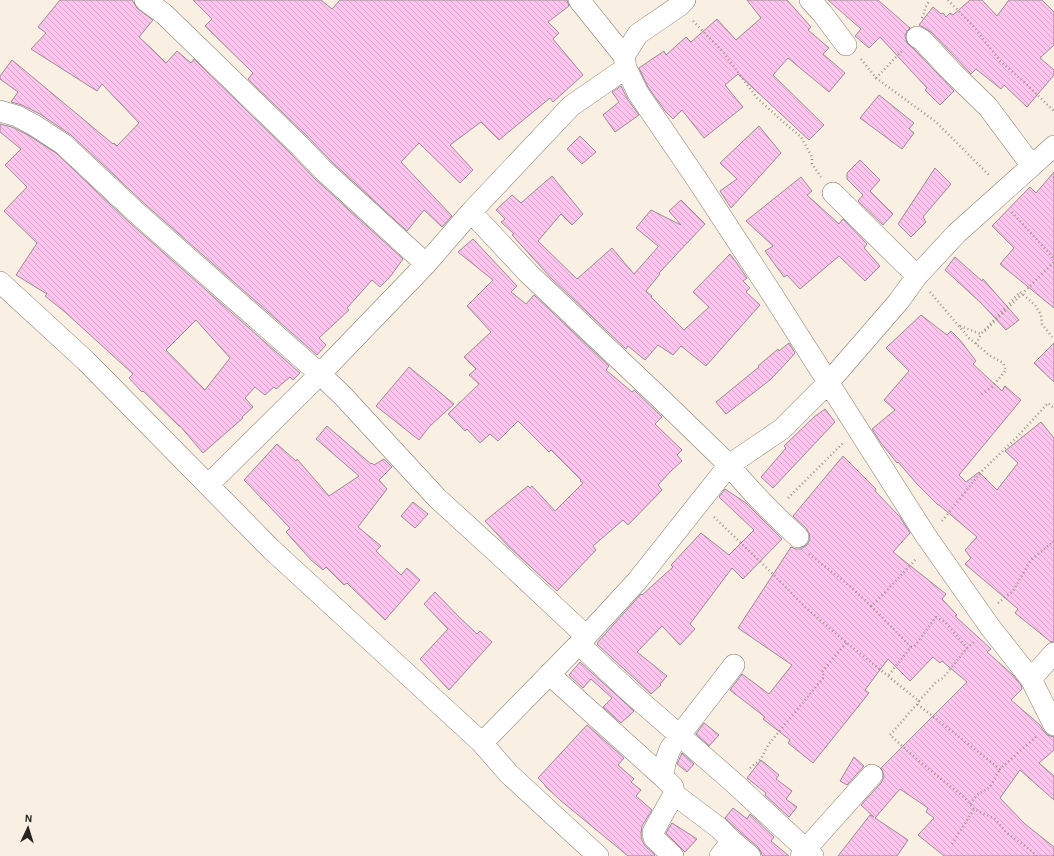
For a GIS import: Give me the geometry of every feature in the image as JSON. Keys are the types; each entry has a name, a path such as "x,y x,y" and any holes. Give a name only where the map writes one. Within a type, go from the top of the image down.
{"street":[{"path":"145,0 164,14 323,170 426,264"},
{"path":"579,0 625,62 638,93 772,294 928,540 983,617 1031,679 1053,723"},
{"path":"810,0 822,13 846,45"},
{"path":"208,485 320,374 426,264 471,212 570,106 625,62 638,34 682,3"},
{"path":"917,37 922,40 988,107 1032,166"},
{"path":"0,111 17,116 63,144 138,214 320,374 343,396 437,498 506,561 631,693 733,782 806,854 872,774"},
{"path":"482,743 637,581 729,465 782,429 828,383 899,300 916,276 957,233 1054,146"},
{"path":"833,193 916,276"},
{"path":"471,212 528,273 729,465 772,514 798,537"},
{"path":"0,282 86,361 271,549 482,743 509,774 598,856"},
{"path":"1031,679 1054,653"},
{"path":"673,856 654,838 652,832 669,785 665,763 670,748 734,665"},
{"path":"549,674 669,785 720,828 726,849 750,856"}],"path":[{"path":"948,0 974,27 1000,60 1054,111"},
{"path":"682,3 723,52 757,98 801,137 812,157 812,164 820,176 827,182 833,193"},
{"path":"876,78 917,37"},
{"path":"846,45 860,58 876,78 936,122 988,174 998,196 1054,261 987,330 981,334"},
{"path":"916,276 969,338 1003,363 1006,370 992,387 979,396"},
{"path":"976,344 981,334 1020,292 1035,305 1041,316 1042,324 1052,337"},
{"path":"960,326 981,334"},
{"path":"871,606 928,540 982,471 1048,404 1054,408"},
{"path":"772,514 857,428"},
{"path":"699,503 804,606 918,703 1000,769"},
{"path":"798,537 804,550 850,587 912,647"},
{"path":"983,617 1013,591 1032,560 1054,542"},
{"path":"888,676 914,646 936,617 945,622 967,648 943,678 936,682 890,735 920,762 965,798 974,809 995,819 1007,833 1036,856"},
{"path":"733,782 761,759 768,745 824,677 822,672 846,642"},
{"path":"970,804 977,796 990,787 1000,769 1053,723"},
{"path":"952,844 974,809"}],"building":[{"path":"60,0 132,0 138,9 153,20 139,37 166,63 177,51 191,63 194,59 315,179 403,259 390,277 380,287 372,280 347,308 349,310 319,338 326,345 317,355 146,205 71,135 40,114 22,105 11,102 18,92 0,79 0,76 12,60 117,146 139,123 102,84 97,91 31,49 46,33 38,27"},
{"path":"193,0 321,0 332,9 340,0 567,0 569,6 548,22 559,33 553,39 583,75 553,102 550,98 499,140 481,122 450,145 473,170 460,183 419,143 401,162 452,216 442,227 424,210 407,231 331,161 248,79 253,73 205,26 212,19"},
{"path":"747,0 787,0 811,27 808,30 829,48 823,54 845,73 829,92 788,58 773,75 824,125 809,140 738,74 725,85 743,107 704,138 682,110 673,119 665,111 648,87 639,68 664,51 666,55 686,37 691,42 717,19 736,40 761,18"},
{"path":"828,0 878,0 910,28 905,36 907,43 954,91 940,105 925,90 927,88 880,37 869,48 855,36 861,29"},
{"path":"970,0 982,0 997,16 1009,0 1042,0 1054,12 1054,45 1040,58 1054,70 1054,75 1027,107 1004,85 1001,89 976,69 971,74 931,32 919,25 933,7 941,14 943,13 946,17 950,13 953,15"},
{"path":"621,86 628,100 639,115 615,132 603,115 619,102 612,92"},
{"path":"879,95 914,123 909,129 914,133 902,149 860,118"},
{"path":"0,124 12,127 28,135 56,153 130,223 300,373 293,380 290,377 276,389 274,387 265,395 255,387 245,398 253,407 242,417 243,418 203,453 180,426 143,391 142,392 129,378 133,374 65,312 45,296 47,294 16,275 37,243 4,211 27,187 5,165 21,149 0,132","holes":["196,320 230,358 205,390 166,350"]},
{"path":"759,126 781,153 731,208 720,191 737,179 720,163"},
{"path":"580,136 596,152 582,164 567,149"},
{"path":"860,160 880,180 870,191 893,214 883,225 858,201 863,195 847,179 847,173"},
{"path":"935,168 951,184 923,217 926,222 911,237 898,224"},
{"path":"1054,172 1054,308 1000,264 1014,248 992,226 1030,187 1036,193"},
{"path":"552,176 583,214 572,225 561,214 538,241 577,279 612,248 634,274 658,247 636,228 651,210 681,225 669,211 681,200 705,224 659,273 660,274 646,291 684,330 709,307 693,292 730,254 747,278 743,281 750,288 746,292 760,305 706,366 681,346 673,355 658,345 645,360 628,346 626,349 551,278 512,235 514,234 501,222 505,219 496,210 512,195 521,203"},
{"path":"801,177 812,191 807,195 839,224 843,219 867,244 864,248 880,266 865,281 839,256 800,289 787,275 784,277 765,251 773,246 746,221"},
{"path":"473,239 517,286 511,292 526,304 534,295 609,366 606,370 632,392 634,390 662,417 655,424 682,450 677,455 682,461 658,485 662,490 628,525 623,520 593,546 596,550 557,591 509,547 485,521 528,486 530,488 532,486 555,511 583,483 551,450 549,452 518,421 498,441 490,434 480,443 467,429 465,431 448,414 479,384 469,375 476,369 464,357 491,332 467,306 493,280 458,252"},
{"path":"955,257 982,281 983,279 1019,320 1006,330 981,303 945,270"},
{"path":"921,315 947,335 951,331 976,361 973,364 1002,391 1005,386 1021,400 959,475 966,482 979,472 997,490 1018,463 1005,451 1041,422 1054,438 1054,641 1051,642 1015,613 1018,609 965,564 971,558 965,550 977,537 938,505 917,484 898,462 897,463 872,429 895,410 884,400 909,371 886,348"},
{"path":"789,343 795,353 789,360 770,380 726,414 716,402 759,367 758,366 778,349 779,351"},
{"path":"1054,343 1054,382 1034,363"},
{"path":"409,367 454,404 430,426 419,440 376,406"},
{"path":"825,409 835,422 773,488 761,477 786,448 784,446 814,417"},
{"path":"327,426 371,464 372,463 374,465 384,459 392,467 379,480 387,489 358,527 381,546 376,551 401,575 407,568 420,580 385,620 347,583 344,585 326,567 323,570 311,560 286,532 290,528 244,480 277,444 296,461 297,459 329,496 359,476 316,439"},
{"path":"843,456 876,489 875,491 900,517 910,533 893,552 946,594 942,599 957,615 955,616 991,649 987,652 1013,675 1021,685 1022,689 1011,700 1040,725 1047,735 1054,737 1054,750 1039,763 1054,776 1054,800 1020,770 1000,798 1025,824 1054,847 1054,856 944,856 918,835 934,818 926,812 928,808 900,789 875,818 908,840 897,856 838,856 870,815 874,817 861,805 881,783 884,777 881,768 967,682 942,661 940,663 933,657 910,681 888,659 865,690 869,693 813,763 788,743 790,740 763,719 765,717 730,690 742,674 769,694 792,665 738,628 791,547 801,549 807,545 810,539 809,533 806,528 793,516"},
{"path":"725,489 746,503 782,539 743,579 732,568 690,624 695,629 680,645 662,626 637,652 667,676 660,684 661,685 651,694 597,643 641,594 642,595 673,567 671,565 701,533 729,555 754,530 719,497"},
{"path":"413,502 428,514 415,528 401,516"},
{"path":"435,592 477,634 480,631 492,642 449,690 420,659 448,629 424,604"},
{"path":"580,662 634,711 621,723 603,707 612,698 591,679 583,688 569,675"},
{"path":"704,723 719,735 709,746 696,734"},
{"path":"587,725 624,758 618,765 634,779 631,782 641,790 636,796 652,810 642,826 641,834 645,846 655,855 654,856 628,856 560,800 538,778"},
{"path":"682,753 694,764 687,772 677,764"},
{"path":"854,757 864,766 847,785 840,781"},
{"path":"761,760 779,775 776,779 792,791 786,799 797,807 789,817 765,795 766,793 747,778"},
{"path":"733,808 747,819 750,814 774,837 771,841 789,856 763,856 758,847 725,818"},
{"path":"672,823 697,839 685,852 666,833"}]}
